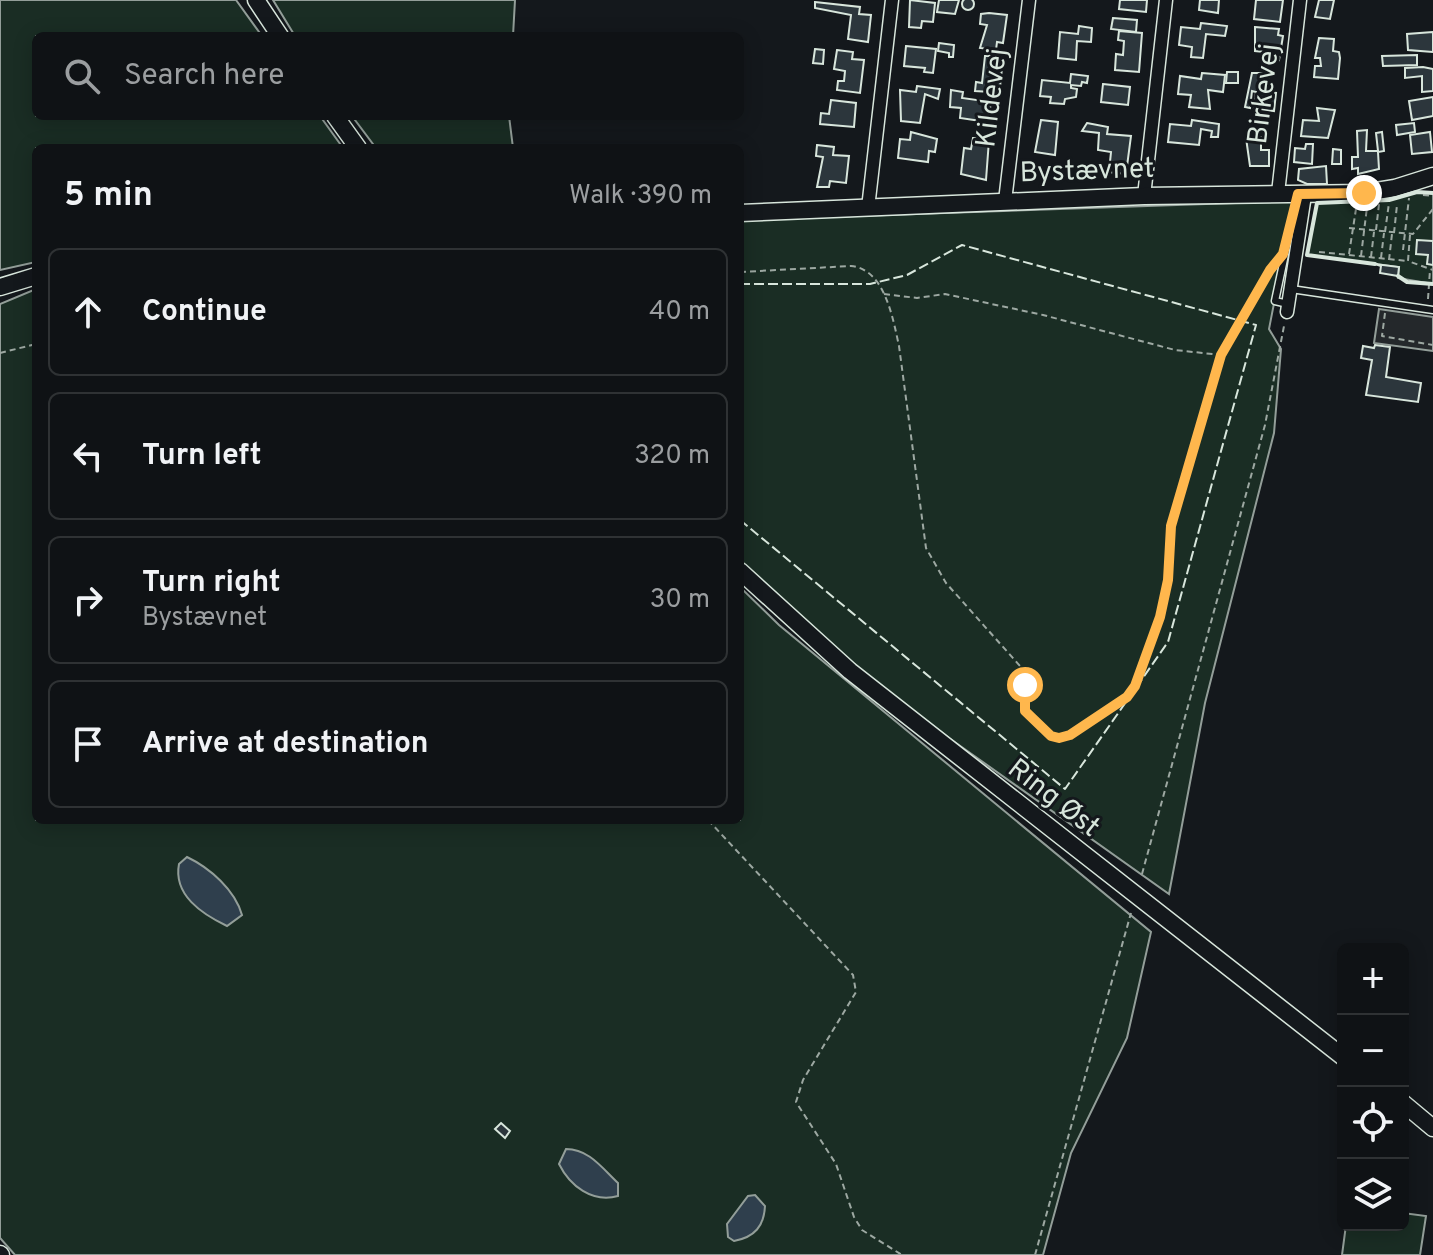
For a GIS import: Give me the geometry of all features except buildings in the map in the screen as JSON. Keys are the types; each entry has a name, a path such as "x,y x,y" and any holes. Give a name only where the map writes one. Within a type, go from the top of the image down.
{"main road":[{"path":"256,0 277,32"},
{"path":"338,120 355,144"},
{"name":"Bystævnet","path":"744,213 1144,196 1364,193 1433,176"},
{"path":"0,287 32,277"},
{"name":"Ring Øst","path":"744,575 850,671 1337,1052"},
{"path":"1409,1108 1433,1128"}],"street":[{"path":"868,208 892,0"},
{"name":"Kildevej","path":"1005,201 1029,0"},
{"path":"1144,196 1166,0"},
{"name":"Birkevej","path":"1278,193 1300,0"},
{"path":"1288,308 1302,194"}],"lane":[{"path":"1288,308 1275,301 1283,254 1302,194"},
{"path":"1291,289 1430,309"}],"path":[{"path":"1403,250 1409,197"},
{"path":"1389,261 1398,199"},
{"path":"1371,258 1379,202"},
{"path":"1380,260 1389,202"},
{"path":"1361,257 1367,203"},
{"path":"1349,256 1357,204"},
{"path":"1408,261 1410,234 1433,209"},
{"path":"1351,228 1410,234"},
{"path":"1319,252 1408,261 1432,270 1430,309"},
{"path":"744,272 861,267 876,279 899,346 926,548 946,583 1020,666 1025,685 1025,711 1051,736 1059,738 1070,735 1104,712 1135,686 1160,617 1168,580 1171,526 1221,355 1270,270 1283,254"},
{"path":"882,294 917,298 945,294 1043,315 1175,350 1221,355"},
{"path":"1386,303 1382,336 1433,345"},
{"path":"1142,874 1265,425 1288,308"},
{"path":"0,353 32,345"},
{"path":"712,824 853,975 856,992 803,1080 796,1102 836,1164 854,1217 862,1230 902,1255"},
{"path":"1035,1255 1131,913"}],"green space":[{"path":"0,0 236,0 259,32 32,32 32,120 323,120 340,144 32,144 32,263 0,270"},
{"path":"273,0 515,0 513,32 293,32"},
{"path":"355,120 510,120 512,144 373,144"},
{"path":"1417,192 1433,193 1433,284 1398,278 1399,267 1307,255 1317,203 1389,200"},
{"path":"1294,201 1269,329 1281,349 1274,433 1205,703 1169,894 949,738 854,665 744,567 744,220"},
{"path":"32,291 32,824 744,824 744,591 779,625 1151,932 1127,1038 1071,1153 1043,1255 15,1255 0,1238 0,304"},
{"path":"1409,1214 1426,1216 1420,1255 1342,1255 1345,1231 1409,1231"}],"shaded area":[{"path":"1379,309 1433,317 1433,351 1374,343"}],"water":[{"path":"187,857 220,881 234,897 242,915 227,926 191,902 180,885 178,875 179,864"},
{"path":"566,1149 582,1152 601,1166 618,1183 618,1196 599,1197 576,1186 559,1164"},
{"path":"755,1195 765,1206 763,1219 748,1237 734,1241 728,1237 727,1224 748,1196"}],"fence":[{"path":"744,284 870,284 907,275 962,245 1256,325 1168,642 1065,789 744,523"}],"wall":[{"path":"1375,264 1307,255 1317,203 1389,200 1417,192 1433,193"},
{"path":"1398,276 1407,282 1433,284"}],"route":[{"path":"1025,685 1025,711 1051,736 1059,738 1070,735 1127,697 1135,686 1160,617 1168,580 1171,526 1221,355 1246,317 1270,270 1283,254 1298,194 1364,193"}]}
